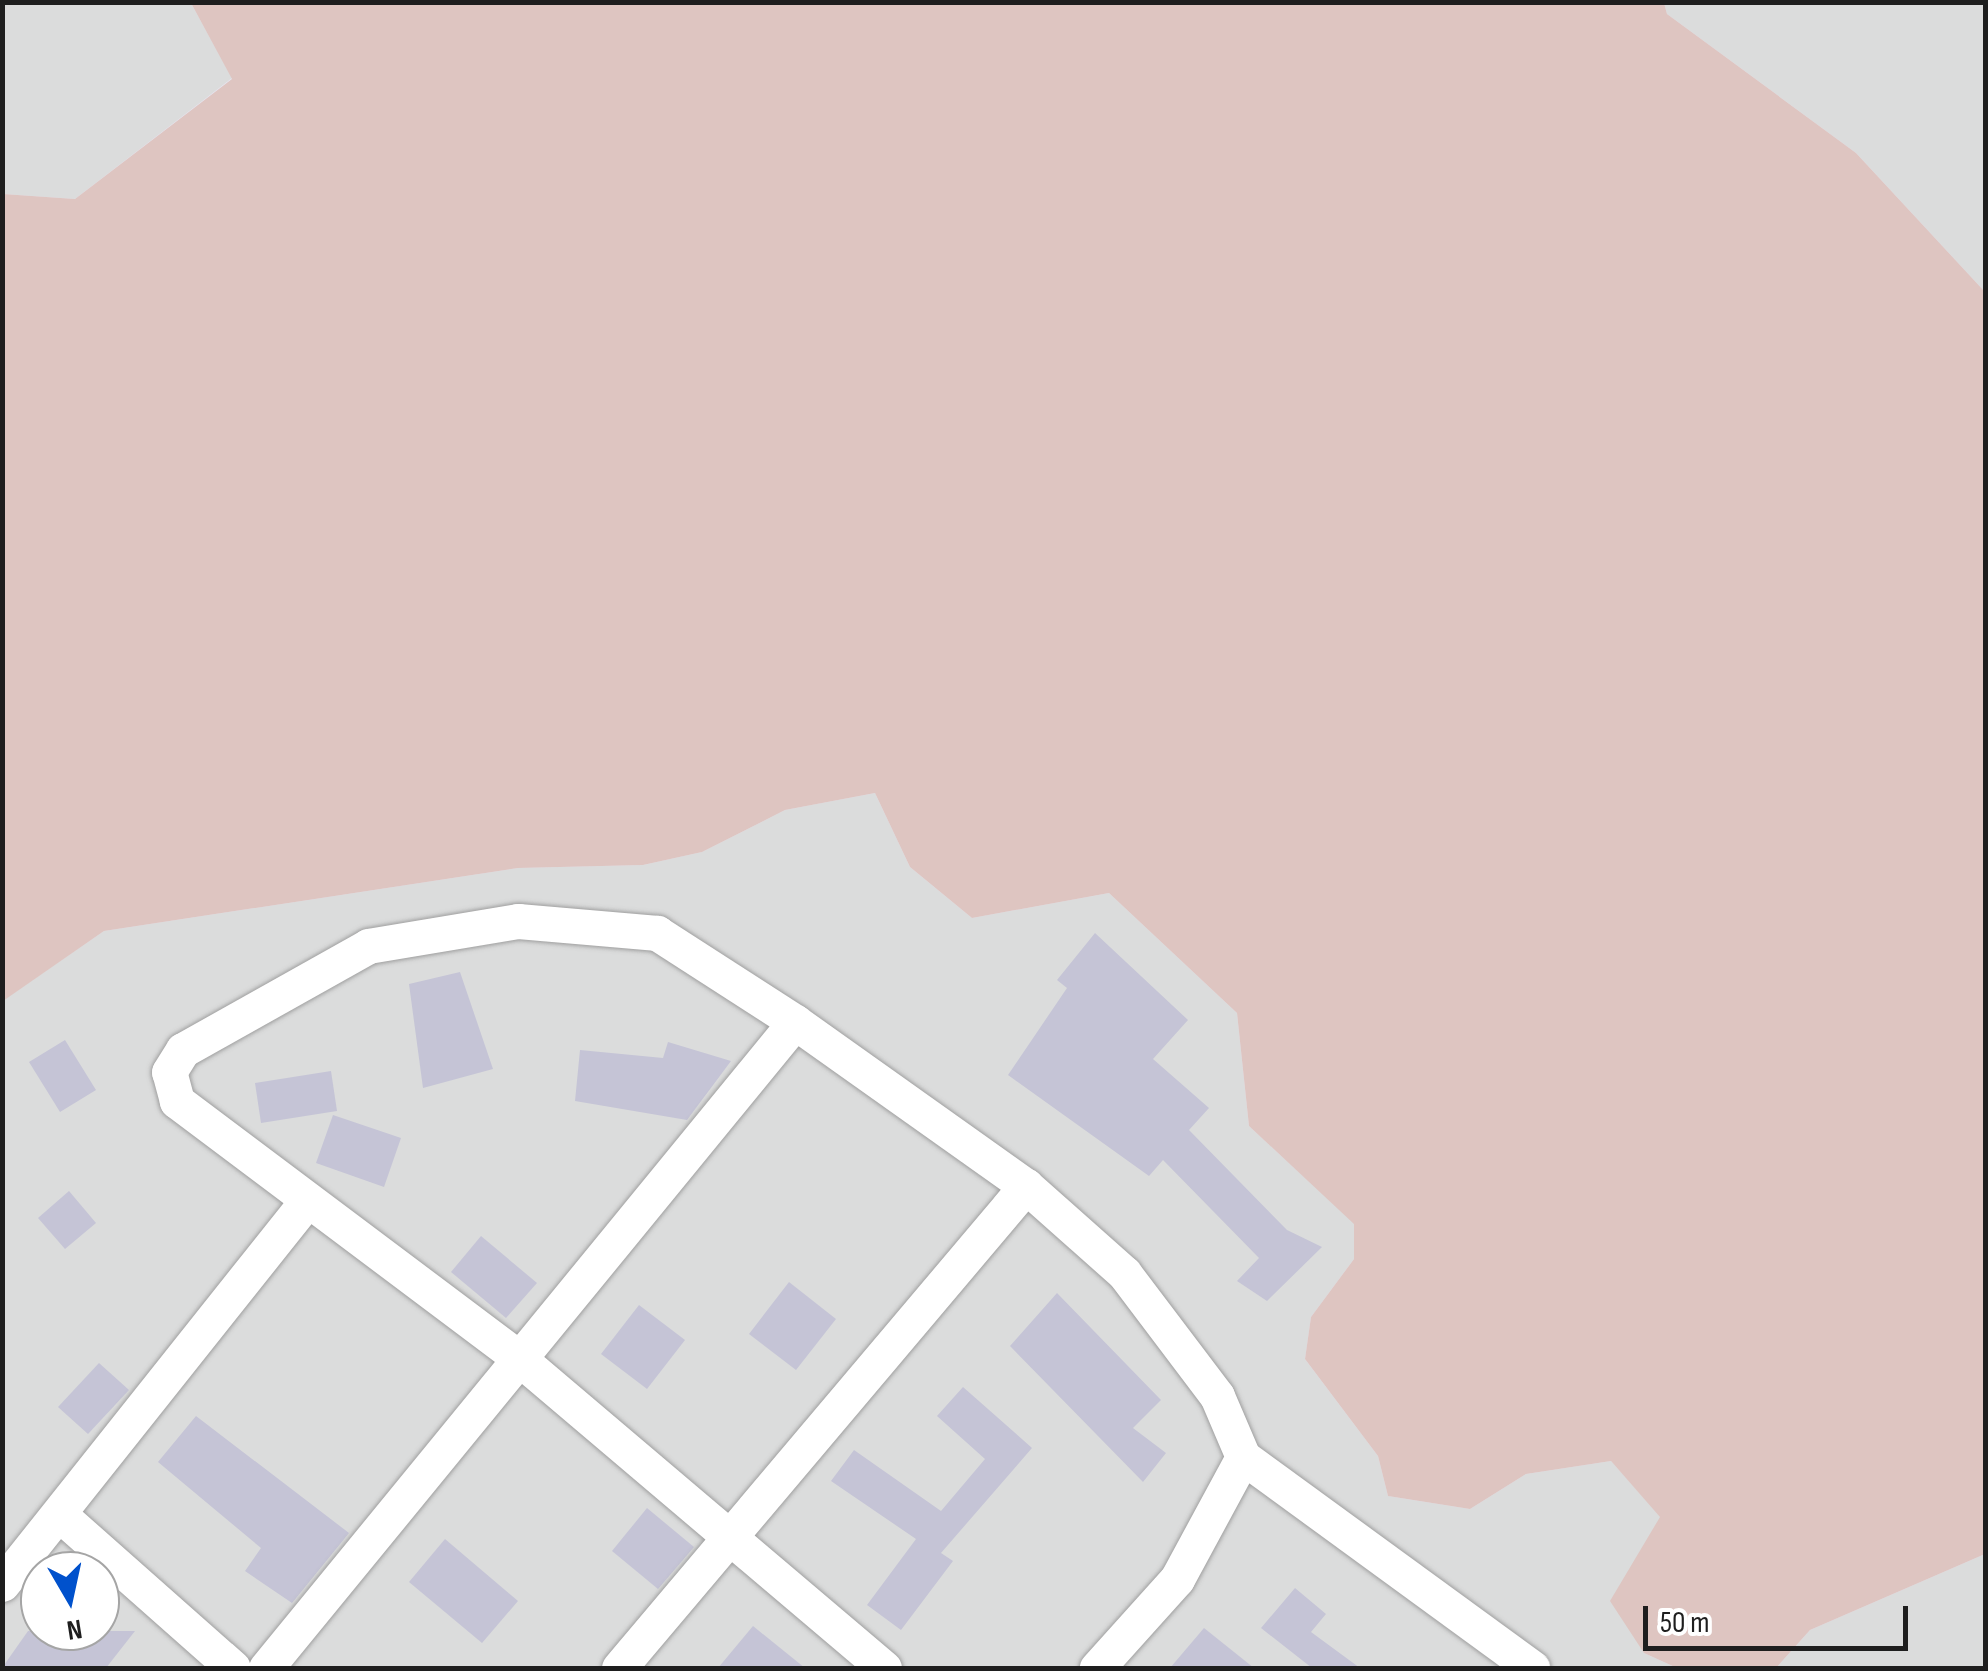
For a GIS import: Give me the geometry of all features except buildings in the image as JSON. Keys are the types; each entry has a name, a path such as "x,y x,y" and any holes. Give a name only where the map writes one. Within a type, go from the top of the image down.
{"street":[{"path":"884,1668 519,1358 177,1101 169,1072 182,1050 368,946 518,921 657,933 795,1022 1026,1186 1124,1273 1217,1396 1243,1457 1514,1664"},
{"path":"266,1668 795,1022"},
{"path":"619,1668 1026,1186"},
{"path":"2,1584 307,1201"},
{"path":"1098,1668 1177,1579 1243,1457"},
{"path":"58,1514 233,1668"}],"shaded area":[{"path":"2,3 191,3 232,78 75,199 3,194"},
{"path":"191,3 1664,3 1667,14 1856,153 1985,292 1985,1554 1810,1630 1776,1668 1677,1668 1644,1653 1610,1601 1660,1517 1611,1461 1526,1474 1470,1509 1388,1496 1378,1456 1305,1359 1311,1317 1354,1259 1354,1224 1249,1126 1237,1013 1109,893 972,918 910,867 875,793 785,810 702,852 643,865 518,868 104,931 3,1001 3,194 75,199 232,79"},
{"path":"1664,3 1985,3 1985,292 1856,153 1667,14"},
{"path":"875,793 910,867 972,918 1109,893 1237,1013 1249,1126 1355,1224 1354,1259 1311,1317 1305,1359 1378,1456 1388,1496 1470,1509 1526,1474 1611,1461 1661,1517 1644,1653 1677,1668 3,1668 2,1001 104,931 518,868 643,865 702,852 785,810"},
{"path":"1985,1554 1985,1668 1776,1668 1810,1630"}]}
